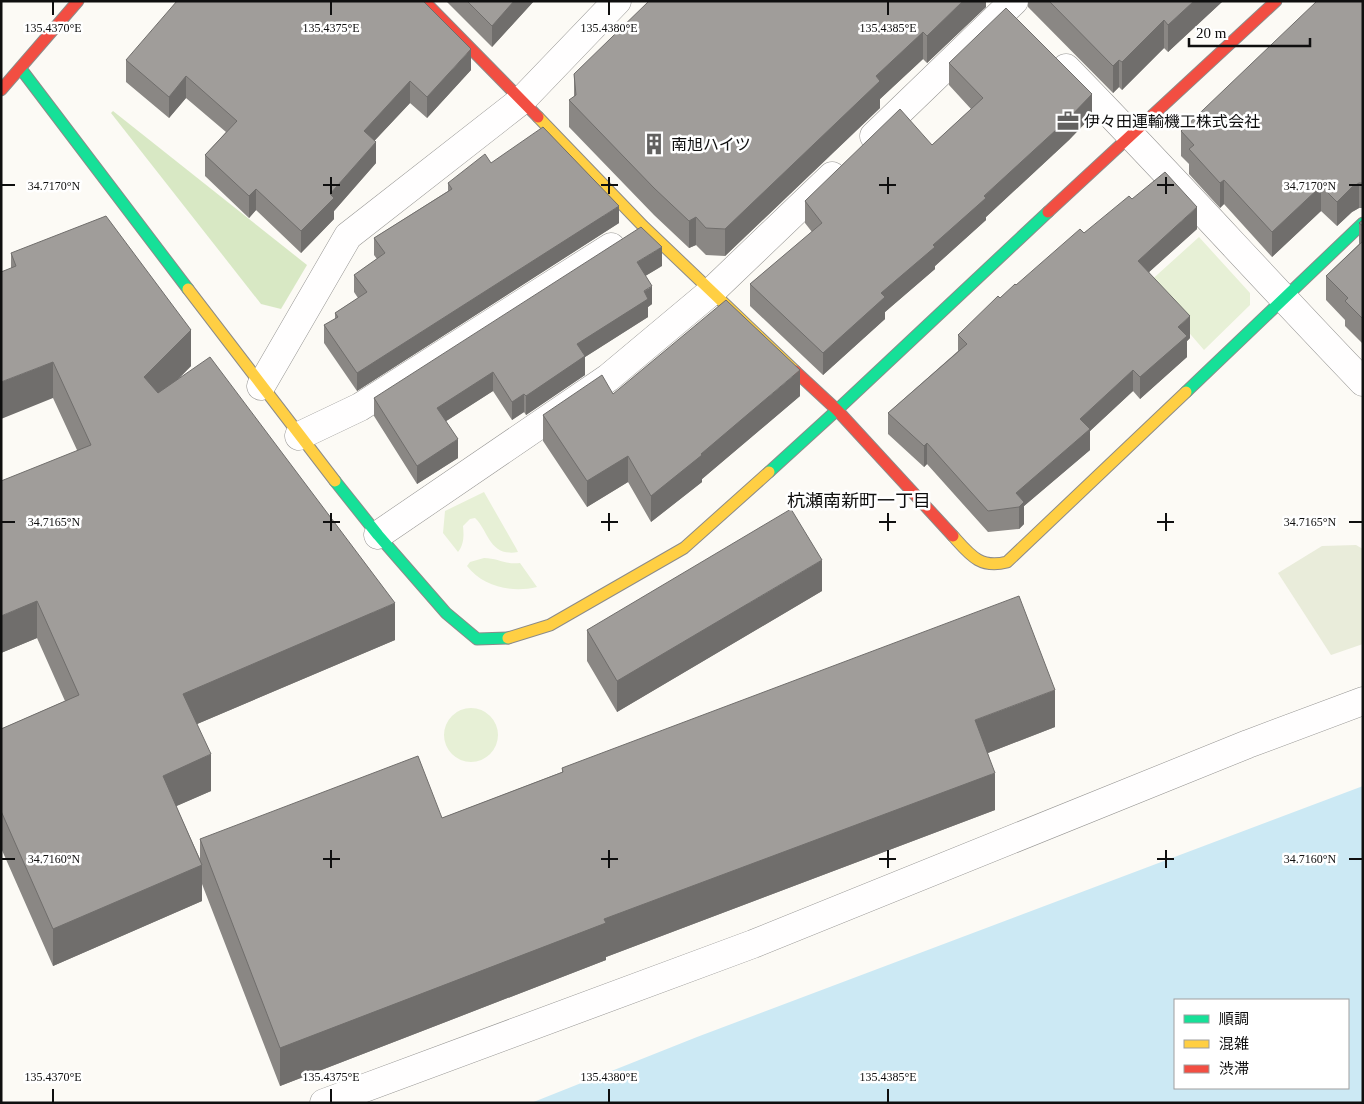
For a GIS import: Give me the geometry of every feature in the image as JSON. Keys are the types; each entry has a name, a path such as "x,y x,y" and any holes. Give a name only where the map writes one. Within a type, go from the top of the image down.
{"street":[{"path":"1,90 78,1"},
{"path":"424,1 643,226 838,410 969,554 982,563 995,566 1007,562 1363,224"},
{"path":"261,386 348,236 522,100 617,1"},
{"path":"20,69 299,436 378,536 446,613 477,638 510,638 550,625 684,548 838,410 1131,134 1276,1"},
{"path":"378,536 608,378 712,291 1010,8"},
{"path":"1048,50 1131,134 1283,299 1363,382"},
{"path":"299,436 360,407 643,226"},
{"path":"324,1103 753,944 1248,744 1363,700"}],"green space":[{"path":"113,111 307,265 281,309 261,304 111,113"},
{"path":"1199,237 1250,293 1250,305 1204,350 1147,284"},
{"path":"484,492 518,552 508,553 495,547 475,518 470,519 463,526 463,540 458,552 443,533 445,511"},
{"path":"1356,545 1363,549 1363,644 1331,655 1278,573 1322,546"},
{"path":"484,558 520,563 537,587 508,589 481,579 467,566 470,562"},
{"path":"466,708 476,708 490,716 496,725 498,735 496,745 490,754 476,762 466,762 456,757 449,750 444,740 444,730 449,720 456,713"}],"water":[{"path":"1363,786 1363,1103 531,1103 697,1037"}],"building":[{"path":"177,1 423,1 471,49 427,97 410,81 364,131 376,142 330,194 334,198 301,231 256,189 249,196 205,155 237,121 186,76 169,97 126,60"},
{"path":"467,1 514,1 492,26"},
{"path":"649,1 963,1 927,36 923,32 876,76 880,81 725,229 706,228 696,217 689,221 654,188 569,100 576,95 574,74"},
{"path":"1049,1 1194,1 1168,25 1164,20 1122,62 1119,60 1113,66"},
{"path":"1317,1 1363,1 1363,183 1352,187 1337,202 1321,186 1272,232 1224,180 1220,183 1189,149 1194,145 1181,131"},
{"path":"1006,8 1092,94 1069,118 984,196 986,198 933,245 935,247 881,293 885,297 823,353 750,284 822,223 805,201 900,109 932,145 983,98 949,63"},
{"path":"543,127 619,206 357,373 324,325 338,317 335,313 367,292 354,275 385,253 374,238 452,189 448,183 485,154 491,163"},
{"path":"1165,172 1197,207 1138,261 1190,316 1178,327 1187,336 1140,377 1133,370 1080,419 1090,429 1016,493 1024,502 1019,507 988,511 927,443 924,446 888,413 967,344 958,335 998,296 1000,298 1016,285 1080,229 1084,233 1129,196 1132,199"},
{"path":"106,216 191,330 144,377 158,393 210,357 395,603 183,694 211,754 163,776 202,865 53,929 1,811 1,729 79,695 37,601 1,616 1,481 91,445 53,362 1,382 1,272 16,266 11,253"},
{"path":"641,227 662,247 637,262 652,286 644,291 648,299 577,344 585,356 526,396 524,394 512,402 493,372 437,408 458,439 417,466 374,398"},
{"path":"1363,241 1363,319 1345,301 1348,298 1326,276"},
{"path":"726,300 800,370 702,455 651,496 628,456 587,481 543,415 602,375 613,394"},
{"path":"791,509 822,560 617,681 587,630"},
{"path":"1019,596 1055,690 975,720 995,773 604,919 606,923 280,1048 200,839 418,756 442,818 563,772 562,768"}],"traffic: fast":[{"path":"21,69 188,289"},
{"path":"769,472 1048,212"},
{"path":"1186,392 1363,223"},
{"path":"335,481 378,535 446,613 477,639 508,638"}],"traffic: slow":[{"path":"538,117 643,226 795,371"},
{"path":"188,289 335,481"},
{"path":"953,536 976,559 990,564 1007,562 1186,392"},
{"path":"508,638 550,625 684,548 769,472"}],"traffic: jam":[{"path":"1,90 78,1"},
{"path":"424,1 538,117"},
{"path":"1048,212 1276,1"},
{"path":"795,371 837,410 953,536"}],"place":[{"name":"伊々田運輸機工株式会社","path":"1068,121"},
{"name":"南旭ハイツ","path":"654,144"}],"district":[{"name":"杭瀬南新町一丁目","path":"859,501"}]}
